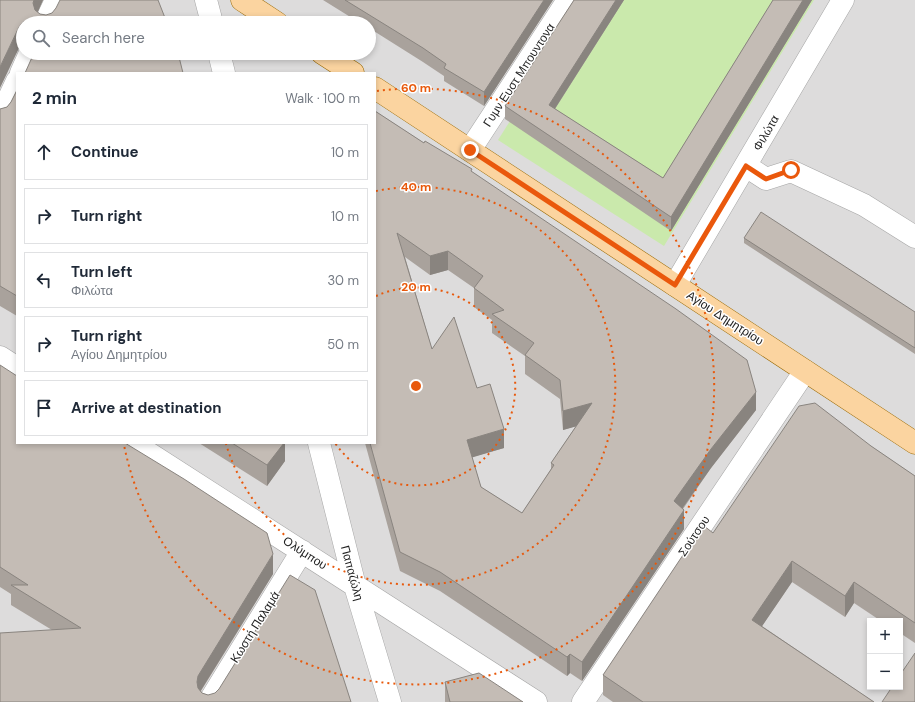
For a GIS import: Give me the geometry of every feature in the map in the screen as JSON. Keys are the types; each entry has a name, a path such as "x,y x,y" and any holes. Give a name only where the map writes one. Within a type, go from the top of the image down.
{"main road":[{"path":"242,0 266,16"},
{"path":"333,60 351,72"},
{"name":"Αγίου Δημητρίου","path":"376,89 915,443"}],"street":[{"path":"48,16 56,0"},
{"path":"206,0 210,16"},
{"name":"Γυμν Ευστ Μπουντονα","path":"470,150 568,0"},
{"name":"Φιλώτα","path":"675,285 843,0"},
{"path":"21,72 27,60"},
{"path":"221,60 224,72"},
{"path":"0,117 16,83"},
{"path":"746,166 766,179 791,170 864,205 915,237"},
{"path":"0,358 16,367"},
{"name":"Σούτσου","path":"583,702 805,371"},
{"name":"Ολύμπου","path":"135,444 536,702"},
{"name":"Παπαζώλη","path":"319,444 355,586 390,702"},
{"name":"Κωστή Παλαμά","path":"209,702 302,551"}],"shaded area":[{"path":"0,0 915,0 915,702 0,702"}],"green space":[{"path":"587,0 814,0 664,246 498,140"}],"building":[{"path":"0,0 34,0 33,3 35,10 40,14 46,15 52,13 60,0 158,0 164,16 16,16 16,33 0,67"},
{"path":"345,0 544,0 484,92 444,68 446,64 376,19 376,16 371,16"},
{"path":"574,0 616,0 549,105 663,178 773,0 803,0 671,217 505,106"},
{"path":"31,60 180,60 183,72 25,72"},
{"path":"16,92 16,295 0,286 0,109 7,107"},
{"path":"376,112 424,143 425,141 472,169 471,171 676,309 747,360 756,392 711,449 674,501 684,510 582,662 570,654 567,657 440,572 400,552 370,444 376,444","holes":["397,233 430,256 448,251 483,276 474,288 504,310 492,314 534,343 525,355 560,380 563,411 592,403 551,463 554,465 522,513 481,487 467,440 504,429 490,384 477,388 454,317 432,349"]},
{"path":"761,212 915,312 915,348 744,238"},
{"path":"0,365 16,375 16,444 127,444 267,533 273,554 198,676 198,688 202,693 208,695 215,693 219,689 290,575 315,590 351,702 0,702 0,633 81,628 11,585 28,585 0,567"},
{"path":"815,403 871,446 915,476 915,623 854,582 845,596 792,561 752,620 874,702 643,702 603,675 703,525 713,533 799,406"},
{"path":"234,444 283,444 267,465"},
{"path":"915,653 915,702 882,702 890,690 903,690 903,671"},
{"path":"479,673 523,702 450,702 445,682"}],"route":[{"path":"470,150 675,285 746,166 766,179 791,170"}]}
